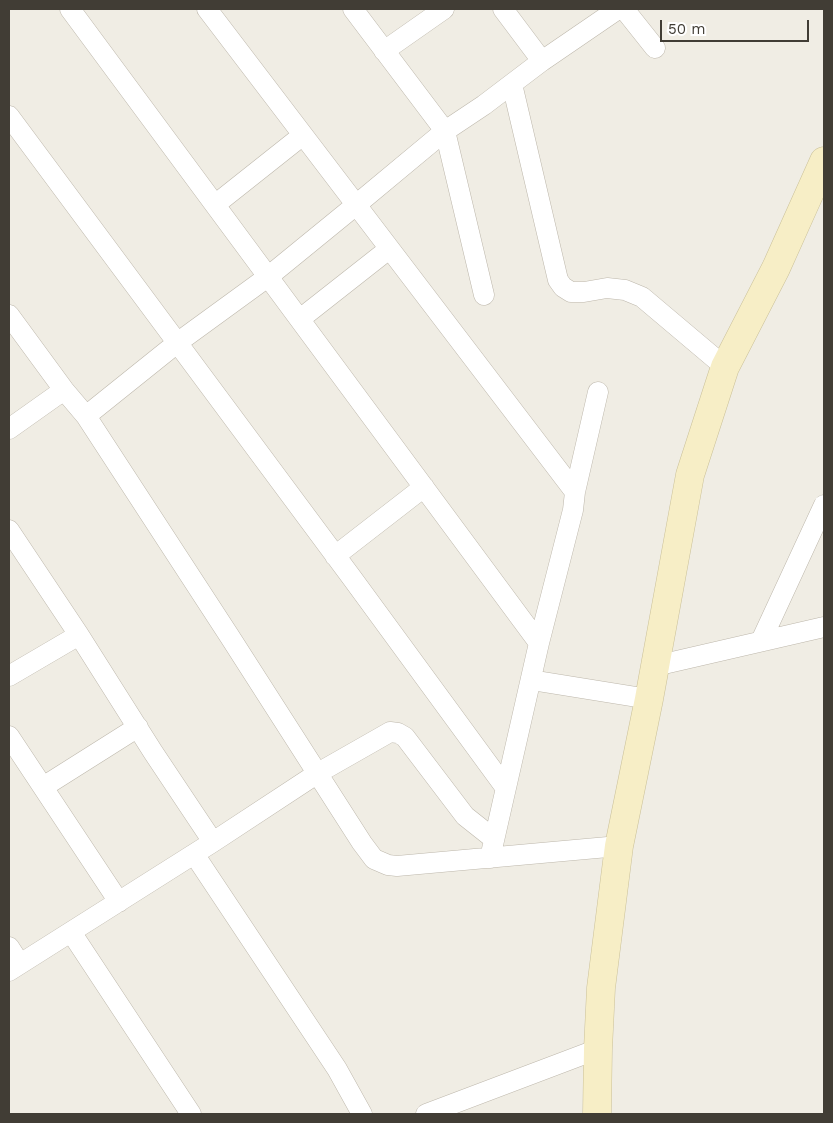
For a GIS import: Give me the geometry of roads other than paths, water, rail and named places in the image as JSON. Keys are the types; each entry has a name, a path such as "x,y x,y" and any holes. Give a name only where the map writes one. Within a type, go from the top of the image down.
{"main road":[{"path":"597,1114 601,988 620,846 690,475 725,367 776,268 824,161"}],"street":[{"path":"70,9 539,643"},
{"path":"207,9 575,492"},
{"path":"353,9 445,132 484,295"},
{"path":"384,50 444,9"},
{"path":"503,9 542,61"},
{"path":"86,416 177,343 269,276 445,132 542,61 618,9"},
{"path":"624,9 655,48"},
{"path":"512,84 558,280 563,288 571,292 607,288 625,290 642,297 725,367"},
{"path":"9,116 506,787"},
{"path":"216,204 303,135"},
{"path":"300,319 389,249"},
{"path":"9,315 64,390 86,416 374,859 388,865 397,866 492,848 620,846"},
{"path":"9,429 64,390"},
{"path":"492,848 530,680 573,510 575,492 598,392"},
{"path":"335,556 424,487"},
{"path":"760,642 819,526 824,505"},
{"path":"9,530 213,842"},
{"path":"654,666 824,627"},
{"path":"9,676 78,635"},
{"path":"530,680 648,699"},
{"path":"43,787 138,727"},
{"path":"9,947 14,968 318,773 390,732 398,733 405,737 465,816 492,848"},
{"path":"9,736 119,902"},
{"path":"194,854 337,1070 362,1114"},
{"path":"71,932 191,1114"},
{"path":"426,1114 598,1049"}]}
